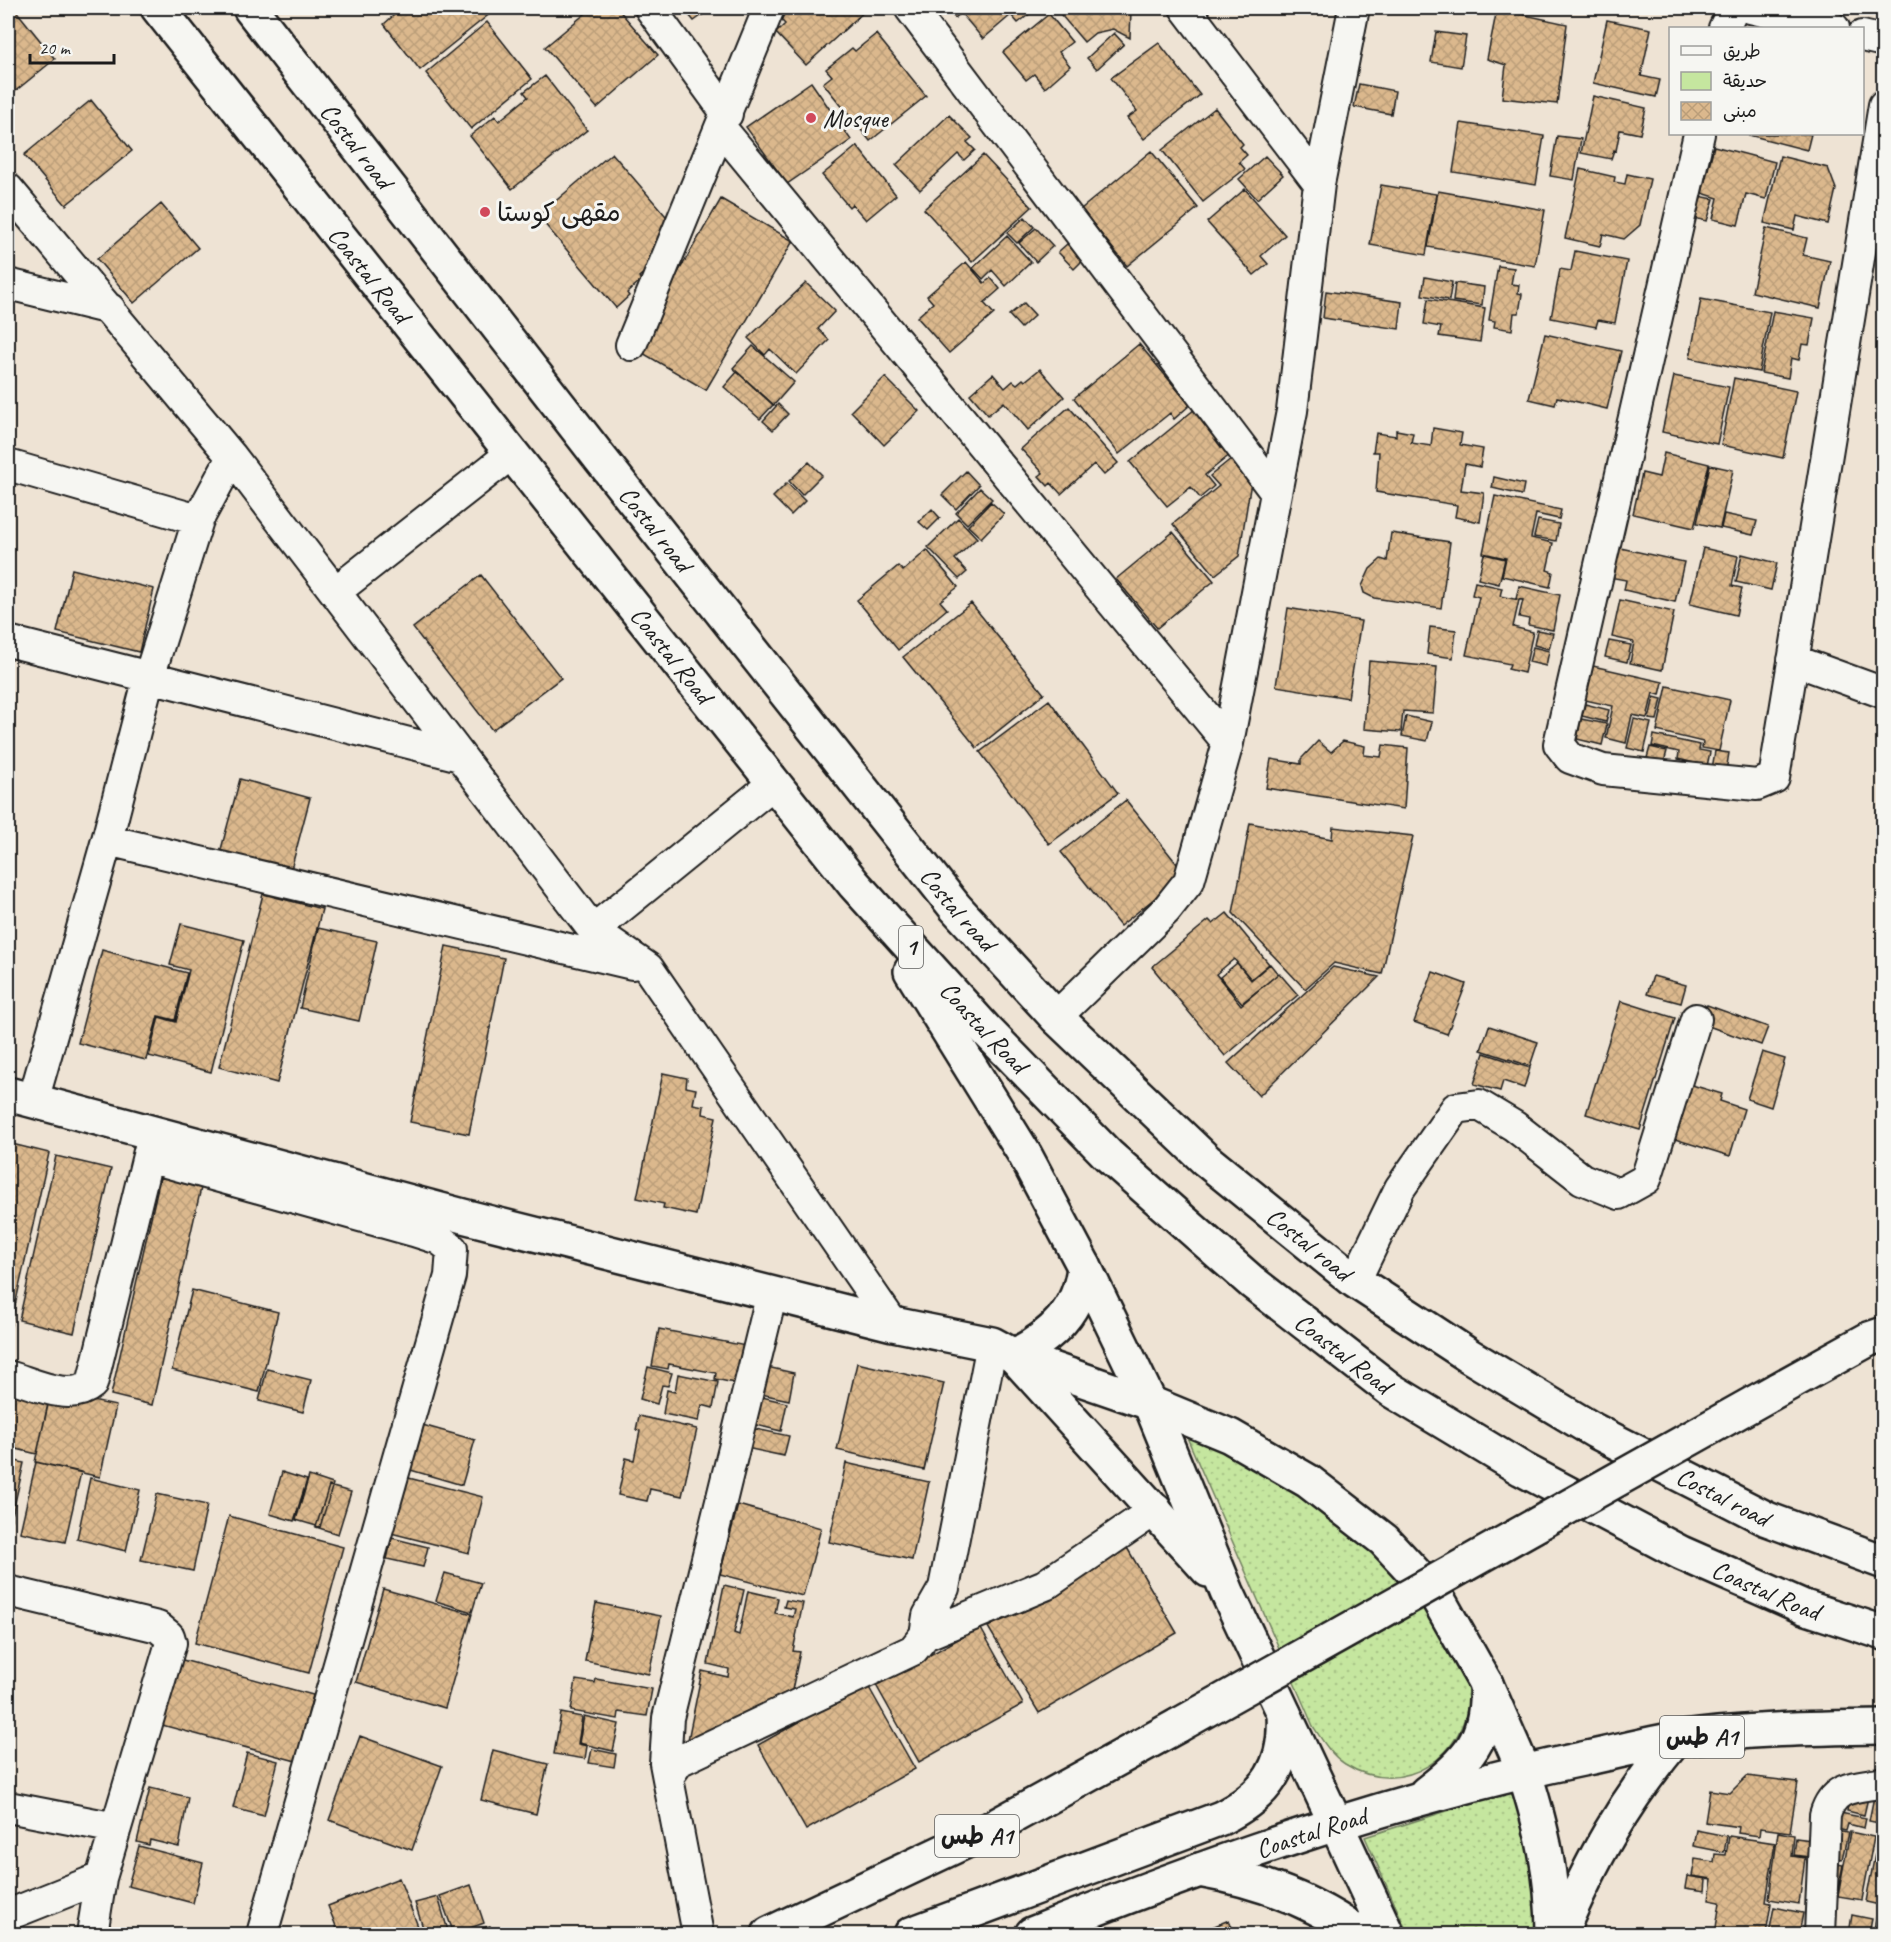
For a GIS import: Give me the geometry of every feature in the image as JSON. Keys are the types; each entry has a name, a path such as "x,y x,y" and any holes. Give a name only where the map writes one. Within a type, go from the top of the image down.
{"main road":[{"name":"Coastal Road","path":"158,8 854,884 985,1029 1108,1155 1252,1282 1391,1390 1522,1469 1682,1552 1804,1607 1884,1633"},
{"name":"Costal road","path":"250,8 600,458 948,897 1056,1017 1206,1160 1355,1281 1468,1355 1595,1431 1767,1519 1884,1562"},
{"path":"854,884 948,1028 1019,1145 1084,1266 1150,1403 1227,1592 1387,1935"},
{"path":"20,1097 151,1145 463,1216 1003,1350 1150,1403 1230,1436 1308,1481 1384,1540 1437,1598 1486,1684 1524,1771 1542,1831 1553,1893 1553,1935"},
{"path":"1003,1350 1051,1333 1065,1318 1076,1300 1084,1266"},
{"name":"طس A1","path":"769,1935 983,1833 1869,1339 1884,1334"},
{"path":"1003,1350 1155,1509 1227,1592"},
{"path":"1418,1799 1456,1770 1468,1755 1484,1721 1486,1684"},
{"path":"911,1935 1221,1818 1246,1806 1266,1788 1279,1763 1285,1737 1284,1710"},
{"name":"Coastal Road","path":"1032,1935 1197,1870 1418,1799 1524,1771 1676,1739 1822,1728 1884,1727"},
{"path":"1560,1935 1592,1862 1616,1819 1644,1778 1676,1739"},
{"path":"1197,1870 1236,1877 1275,1888 1311,1905 1359,1935"}],"street":[{"path":"650,8 724,121 1227,743"},
{"path":"631,345 768,8"},
{"path":"910,8 1276,493"},
{"path":"1185,8 1320,184"},
{"path":"1056,1017 1166,910 1189,881 1227,743 1292,411 1320,184 1354,8"},
{"path":"1725,27 1734,8"},
{"path":"1750,8 1830,27"},
{"path":"1864,36 1884,41"},
{"path":"1699,135 1559,744 1570,758 1603,770 1757,785 1774,778 1884,105"},
{"path":"8,189 232,457 592,930 648,968 894,1324"},
{"path":"8,284 110,309"},
{"path":"335,592 512,453"},
{"path":"20,1097 107,840 149,677 198,520 232,457"},
{"path":"8,465 198,520"},
{"path":"8,641 460,756"},
{"path":"1793,660 1884,693"},
{"path":"592,930 774,783"},
{"path":"107,840 648,968"},
{"path":"1355,1281 1400,1188 1456,1108 1479,1105 1514,1126 1582,1179 1619,1194 1646,1179 1696,1019"},
{"path":"8,1376 70,1393 83,1392 92,1384 151,1145 439,1239 452,1249 450,1276 262,1935"},
{"path":"698,1935 665,1763 671,1707 772,1293"},
{"path":"925,1635 928,1616 944,1588 1003,1350"},
{"path":"668,1777 679,1761 913,1650 925,1635 1045,1585 1155,1509"},
{"path":"8,1591 158,1627 169,1636 171,1643 101,1878 92,1935"},
{"path":"1820,1935 1825,1815 1830,1800 1840,1791 1884,1782"},
{"path":"8,1807 116,1828"},
{"path":"8,1915 101,1878"}],"green space":[{"path":"1186,1435 1245,1455 1263,1464 1351,1534 1405,1584 1430,1611 1450,1639 1464,1666 1469,1691 1466,1714 1458,1735 1445,1752 1429,1765 1410,1774 1389,1777 1367,1774 1345,1764 1323,1742 1313,1726"},
{"path":"1510,1791 1519,1807 1530,1842 1535,1879 1536,1934 1408,1934 1365,1837"}],"building":[{"path":"8,8 14,8 55,59 8,97"},
{"path":"402,8 497,8 420,70 384,24"},
{"path":"592,8 617,8 658,55 597,108 545,47"},
{"path":"683,8 712,8 694,21"},
{"path":"790,8 868,8 806,65 776,33 785,24 779,18"},
{"path":"946,8 1036,9 1018,23 1011,15 983,39 961,13 955,18"},
{"path":"1071,8 1133,8 1130,38 1113,29 1095,33 1084,42 1061,15"},
{"path":"1497,9 1567,24 1557,104 1502,98 1506,65 1487,59"},
{"path":"1049,14 1072,42 1059,52 1070,66 1045,88 1034,74 1026,80 1003,52"},
{"path":"1607,20 1651,29 1641,76 1660,80 1656,97 1593,83"},
{"path":"487,22 532,79 471,129 426,73"},
{"path":"1436,32 1466,36 1461,67 1431,62"},
{"path":"1114,33 1124,44 1097,69 1087,58"},
{"path":"876,34 926,96 870,141 823,83 832,76 826,69 852,48 855,51"},
{"path":"1159,43 1200,95 1144,139 1127,118 1137,111 1111,78"},
{"path":"545,76 587,130 512,189 470,136 495,116 499,121 528,97 524,92"},
{"path":"811,82 851,140 787,184 746,127"},
{"path":"1359,84 1395,91 1391,114 1354,107"},
{"path":"1593,96 1646,108 1640,134 1620,130 1616,151 1614,150 1611,159 1581,153"},
{"path":"91,100 132,151 66,205 24,155"},
{"path":"1215,108 1243,144 1240,147 1247,155 1239,162 1245,169 1203,202 1162,150"},
{"path":"949,115 972,138 967,142 975,150 964,160 958,154 920,190 896,165"},
{"path":"1461,123 1544,136 1536,185 1453,172"},
{"path":"1749,135 1811,135 1807,150"},
{"path":"1557,136 1581,139 1574,180 1550,176"},
{"path":"857,146 896,195 866,220 852,204 849,207 822,175"},
{"path":"1714,146 1775,162 1766,199 1746,194 1738,225 1713,219 1718,198 1702,193"},
{"path":"1151,151 1198,208 1127,266 1081,209"},
{"path":"612,153 677,229 662,249 649,261 653,265 639,277 641,280 616,308 538,216"},
{"path":"983,155 1032,207 972,262 924,209"},
{"path":"1265,156 1283,175 1257,199 1239,179"},
{"path":"1780,156 1828,168 1836,189 1828,224 1797,216 1794,230 1764,223"},
{"path":"1580,169 1615,177 1614,182 1625,184 1627,174 1650,179 1640,225 1624,239 1603,234 1600,246 1565,238"},
{"path":"1381,185 1436,194 1426,255 1370,245"},
{"path":"1245,189 1285,235 1261,256 1268,264 1254,275 1207,222"},
{"path":"1438,191 1545,210 1535,266 1428,247"},
{"path":"1699,196 1714,199 1707,221 1694,218"},
{"path":"721,199 793,241 706,390 634,348"},
{"path":"161,204 198,248 134,303 97,259"},
{"path":"1025,217 1034,227 1017,243 1007,233"},
{"path":"1036,228 1053,246 1036,262 1019,243"},
{"path":"1766,228 1807,238 1803,255 1830,261 1820,308 1752,292"},
{"path":"1007,236 1031,262 1006,286 992,270 983,279 973,268"},
{"path":"1067,244 1083,260 1074,269 1058,252"},
{"path":"1575,251 1627,261 1615,323 1598,320 1596,327 1551,318 1560,269 1571,271"},
{"path":"966,262 984,283 991,278 1000,289 984,303 994,314 949,353 917,317 933,303 927,296"},
{"path":"1498,266 1514,268 1511,284 1519,285 1518,293 1522,294 1519,313 1514,313 1512,330 1494,327 1495,321 1489,320"},
{"path":"1425,277 1452,282 1449,300 1422,295"},
{"path":"806,283 835,311 818,329 829,340 796,374 770,349 765,355 748,338"},
{"path":"1455,283 1484,287 1482,305 1453,301"},
{"path":"1326,291 1402,302 1399,329 1323,318"},
{"path":"1428,299 1485,308 1480,342 1439,336 1441,327 1424,324"},
{"path":"1701,299 1770,312 1759,372 1690,358"},
{"path":"1024,303 1035,315 1021,328 1009,315"},
{"path":"1773,311 1814,318 1809,345 1802,344 1799,360 1791,358 1788,378 1761,373"},
{"path":"1545,334 1621,351 1607,409 1557,397 1555,405 1529,399"},
{"path":"1139,344 1190,405 1174,419 1170,413 1119,454 1074,398"},
{"path":"753,346 794,382 774,405 733,368"},
{"path":"1040,369 1064,397 1028,430 1004,402 988,415 970,394 993,374 1005,388 1013,381 1017,384 1023,379 1025,381"},
{"path":"737,372 773,405 760,419 724,387"},
{"path":"1674,376 1729,387 1717,444 1662,432"},
{"path":"885,377 919,411 884,445 851,411"},
{"path":"1734,378 1796,391 1783,458 1721,445"},
{"path":"778,404 788,414 773,430 763,421"},
{"path":"1069,407 1118,463 1104,475 1094,464 1061,494 1051,483 1048,486 1039,476 1043,473 1021,449"},
{"path":"1195,409 1231,454 1205,475 1214,486 1200,498 1191,487 1167,506 1130,462"},
{"path":"1433,428 1462,433 1460,445 1483,449 1480,467 1465,464 1461,490 1484,493 1480,522 1455,517 1457,505 1376,492 1379,452 1373,452 1376,433 1396,436 1396,430 1413,433 1411,443 1431,446"},
{"path":"1664,453 1709,464 1694,528 1633,514 1642,473 1659,477"},
{"path":"1232,458 1251,482 1239,556 1215,575 1173,524 1219,486 1210,476"},
{"path":"809,462 822,475 802,495 789,481"},
{"path":"1710,465 1733,470 1720,528 1697,523"},
{"path":"966,471 979,485 956,509 942,495"},
{"path":"1494,477 1524,484 1522,495 1492,488"},
{"path":"787,483 805,501 791,515 773,497"},
{"path":"980,488 992,499 967,524 956,513"},
{"path":"1495,496 1561,510 1559,519 1536,514 1531,538 1553,543 1547,570 1553,572 1550,587 1502,576 1506,558 1483,553"},
{"path":"991,502 1004,514 981,538 968,526"},
{"path":"932,509 940,518 928,530 919,522"},
{"path":"1724,514 1757,521 1753,535 1721,528"},
{"path":"958,518 977,538 955,559 967,572 959,579 928,547"},
{"path":"1538,520 1559,524 1556,541 1534,537"},
{"path":"1173,532 1214,581 1157,628 1116,579"},
{"path":"1391,533 1450,542 1441,608 1374,598 1364,593 1362,586 1370,569 1381,559 1387,561"},
{"path":"1616,547 1684,562 1675,602 1624,590 1626,580 1609,577"},
{"path":"1703,548 1738,556 1732,586 1742,588 1736,615 1690,604"},
{"path":"927,550 958,587 940,601 947,609 898,650 857,600 898,566 903,571"},
{"path":"1484,554 1505,559 1499,584 1478,579"},
{"path":"1742,554 1777,563 1771,590 1736,582"},
{"path":"72,569 154,589 139,652 57,632"},
{"path":"481,575 561,678 492,730 413,628"},
{"path":"1475,582 1502,588 1500,596 1519,600 1513,627 1533,632 1524,673 1508,669 1510,664 1466,655 1479,597 1472,595"},
{"path":"1519,586 1560,595 1553,630 1528,625 1529,619 1519,617 1523,600 1516,599"},
{"path":"1620,600 1674,612 1662,670 1630,663 1634,642 1612,637"},
{"path":"971,603 1044,694 977,748 903,657"},
{"path":"1288,608 1361,621 1348,698 1276,686"},
{"path":"1430,627 1456,630 1453,658 1427,654"},
{"path":"1537,630 1553,633 1549,649 1534,645"},
{"path":"1609,641 1631,645 1627,662 1605,657"},
{"path":"1533,647 1549,651 1546,666 1529,662"},
{"path":"1369,661 1437,667 1433,713 1403,711 1401,732 1364,729"},
{"path":"1593,666 1663,682 1660,695 1653,693 1647,718 1632,715 1626,743 1606,738 1613,706 1585,700"},
{"path":"1667,686 1730,700 1719,751 1702,748 1703,742 1657,731"},
{"path":"1654,697 1662,699 1657,720 1649,719"},
{"path":"1049,700 1118,793 1049,844 980,752"},
{"path":"1585,704 1609,710 1606,722 1582,716"},
{"path":"1406,716 1432,722 1427,741 1402,736"},
{"path":"1581,719 1607,724 1602,745 1577,739"},
{"path":"1634,719 1651,723 1644,752 1627,748"},
{"path":"1654,735 1700,745 1699,750 1710,752 1707,766 1678,759 1679,752 1652,746"},
{"path":"1318,741 1331,752 1343,741 1365,746 1364,755 1381,757 1383,745 1408,748 1404,809 1266,788 1271,759 1301,764 1301,759"},
{"path":"1650,747 1667,751 1664,762 1647,758"},
{"path":"1715,751 1729,753 1725,777 1711,775"},
{"path":"240,779 310,798 290,873 220,853"},
{"path":"1126,800 1185,874 1120,926 1061,852"},
{"path":"1250,823 1332,839 1333,827 1413,836 1382,974 1334,963 1305,989 1233,913"},
{"path":"263,894 322,909 277,1083 219,1067"},
{"path":"1227,913 1269,964 1251,979 1234,959 1216,974 1241,1005 1279,973 1298,995 1225,1056 1152,967 1209,920 1213,924"},
{"path":"181,924 244,940 211,1072 149,1056 159,1017 176,1022 189,970 170,965"},
{"path":"318,928 377,941 359,1021 300,1008"},
{"path":"446,946 504,958 469,1134 410,1122"},
{"path":"102,950 187,973 175,1020 158,1016 146,1060 78,1043"},
{"path":"1237,963 1251,980 1270,964 1278,974 1242,1003 1220,977"},
{"path":"1333,967 1379,977 1259,1096 1228,1063"},
{"path":"1433,972 1466,984 1447,1034 1414,1022"},
{"path":"1653,976 1686,985 1681,1003 1647,994"},
{"path":"1621,1001 1675,1018 1640,1130 1586,1114"},
{"path":"1707,1005 1768,1027 1761,1045 1700,1023"},
{"path":"1489,1026 1538,1042 1530,1066 1481,1050"},
{"path":"1762,1052 1785,1059 1771,1107 1747,1099"},
{"path":"1484,1053 1530,1068 1524,1088 1503,1081 1500,1091 1474,1084"},
{"path":"663,1073 687,1078 686,1087 696,1089 693,1104 704,1106 703,1114 716,1117 696,1215 663,1208 664,1204 637,1198"},
{"path":"1682,1082 1722,1094 1720,1101 1744,1109 1730,1156 1665,1136"},
{"path":"8,1143 49,1153 10,1328 8,1327"},
{"path":"56,1156 111,1169 74,1333 19,1320"},
{"path":"162,1169 203,1179 152,1405 111,1395"},
{"path":"192,1290 278,1312 259,1392 172,1370"},
{"path":"659,1329 746,1346 739,1384 715,1379 716,1373 669,1364 668,1369 652,1366"},
{"path":"857,1363 944,1383 924,1470 837,1450"},
{"path":"648,1367 672,1373 668,1386 662,1385 657,1404 640,1399"},
{"path":"767,1367 794,1373 789,1400 761,1394"},
{"path":"267,1369 311,1380 303,1412 259,1401"},
{"path":"678,1374 718,1382 713,1408 702,1405 699,1421 663,1414 667,1390 675,1392"},
{"path":"8,1390 49,1399 37,1454 8,1447"},
{"path":"51,1392 116,1406 100,1477 35,1462"},
{"path":"762,1397 787,1403 781,1431 756,1425"},
{"path":"639,1416 697,1429 682,1496 650,1489 647,1501 618,1495 626,1458 634,1460 640,1431 636,1430"},
{"path":"419,1424 475,1440 462,1485 407,1469"},
{"path":"751,1428 789,1436 784,1456 746,1448"},
{"path":"8,1459 24,1463 11,1520 8,1520"},
{"path":"36,1462 81,1472 65,1542 20,1532"},
{"path":"846,1463 929,1482 912,1560 829,1542"},
{"path":"282,1472 307,1480 294,1521 270,1514"},
{"path":"309,1476 333,1484 320,1527 296,1520"},
{"path":"401,1476 483,1497 469,1553 387,1532"},
{"path":"90,1478 140,1490 126,1551 77,1539"},
{"path":"329,1486 351,1492 338,1534 316,1527"},
{"path":"157,1494 207,1505 193,1571 141,1560"},
{"path":"738,1505 821,1528 803,1596 720,1574"},
{"path":"229,1516 343,1547 309,1673 195,1643"},
{"path":"392,1538 428,1547 423,1567 387,1559"},
{"path":"1126,1546 1177,1633 1039,1713 988,1627"},
{"path":"445,1573 481,1583 472,1612 436,1601"},
{"path":"724,1585 744,1590 734,1633 739,1635 748,1591 778,1598 775,1613 793,1617 795,1609 784,1607 786,1600 803,1603 793,1651 800,1652 792,1690 688,1740 702,1671 728,1677 729,1669 708,1664"},
{"path":"383,1589 472,1614 445,1708 356,1682"},
{"path":"596,1603 661,1616 649,1674 585,1661"},
{"path":"980,1627 1023,1704 919,1762 876,1685"},
{"path":"179,1659 313,1695 296,1761 162,1725"},
{"path":"596,1679 652,1689 647,1716 619,1712 618,1719 571,1711 576,1680 595,1683"},
{"path":"867,1684 915,1769 806,1830 758,1745"},
{"path":"561,1713 582,1717 578,1744 587,1746 585,1759 554,1754"},
{"path":"584,1716 619,1724 613,1751 579,1743"},
{"path":"360,1736 442,1766 412,1850 329,1820"},
{"path":"592,1749 616,1754 614,1767 589,1763"},
{"path":"493,1750 548,1764 536,1814 481,1800"},
{"path":"247,1753 278,1761 264,1816 233,1808"},
{"path":"1747,1776 1798,1782 1790,1832 1760,1828 1759,1836 1738,1833 1739,1827 1705,1822 1710,1790 1730,1793"},
{"path":"1876,1787 1884,1789 1884,1824 1869,1821"},
{"path":"150,1788 188,1797 179,1847 150,1840 149,1845 137,1842"},
{"path":"1870,1789 1864,1815 1847,1811 1850,1793"},
{"path":"1840,1813 1866,1818 1864,1828 1848,1824 1846,1831 1836,1829"},
{"path":"1696,1830 1727,1836 1724,1852 1693,1846"},
{"path":"1836,1831 1848,1833 1842,1859 1831,1857"},
{"path":"1778,1832 1794,1835 1792,1856 1805,1858 1799,1904 1769,1899"},
{"path":"1850,1832 1874,1837 1862,1900 1838,1896"},
{"path":"1729,1836 1775,1843 1766,1902 1771,1903 1766,1934 1715,1934 1720,1902 1709,1900 1712,1879 1692,1876 1695,1859 1714,1862 1715,1854 1726,1855"},
{"path":"1796,1838 1811,1840 1809,1857 1794,1855"},
{"path":"139,1846 203,1863 193,1903 128,1886"},
{"path":"1875,1854 1884,1856 1884,1906 1866,1902"},
{"path":"1828,1862 1843,1865 1838,1890 1824,1888"},
{"path":"1687,1876 1706,1879 1705,1891 1685,1888"},
{"path":"399,1878 421,1934 339,1934 328,1906"},
{"path":"471,1885 484,1923 454,1934 440,1896"},
{"path":"438,1897 449,1934 425,1934 415,1903"},
{"path":"1774,1907 1803,1913 1799,1934 1769,1934"},
{"path":"1878,1910 1884,1911 1884,1934 1873,1934"},
{"path":"1852,1915 1872,1919 1869,1934 1849,1934"},
{"path":"1229,1920 1235,1934 1195,1934"},
{"path":"490,1926 494,1934 464,1934"}],"place":[{"name":"Mosque","path":"811,118"},
{"name":"مقهى كوستا","path":"485,212"}]}
